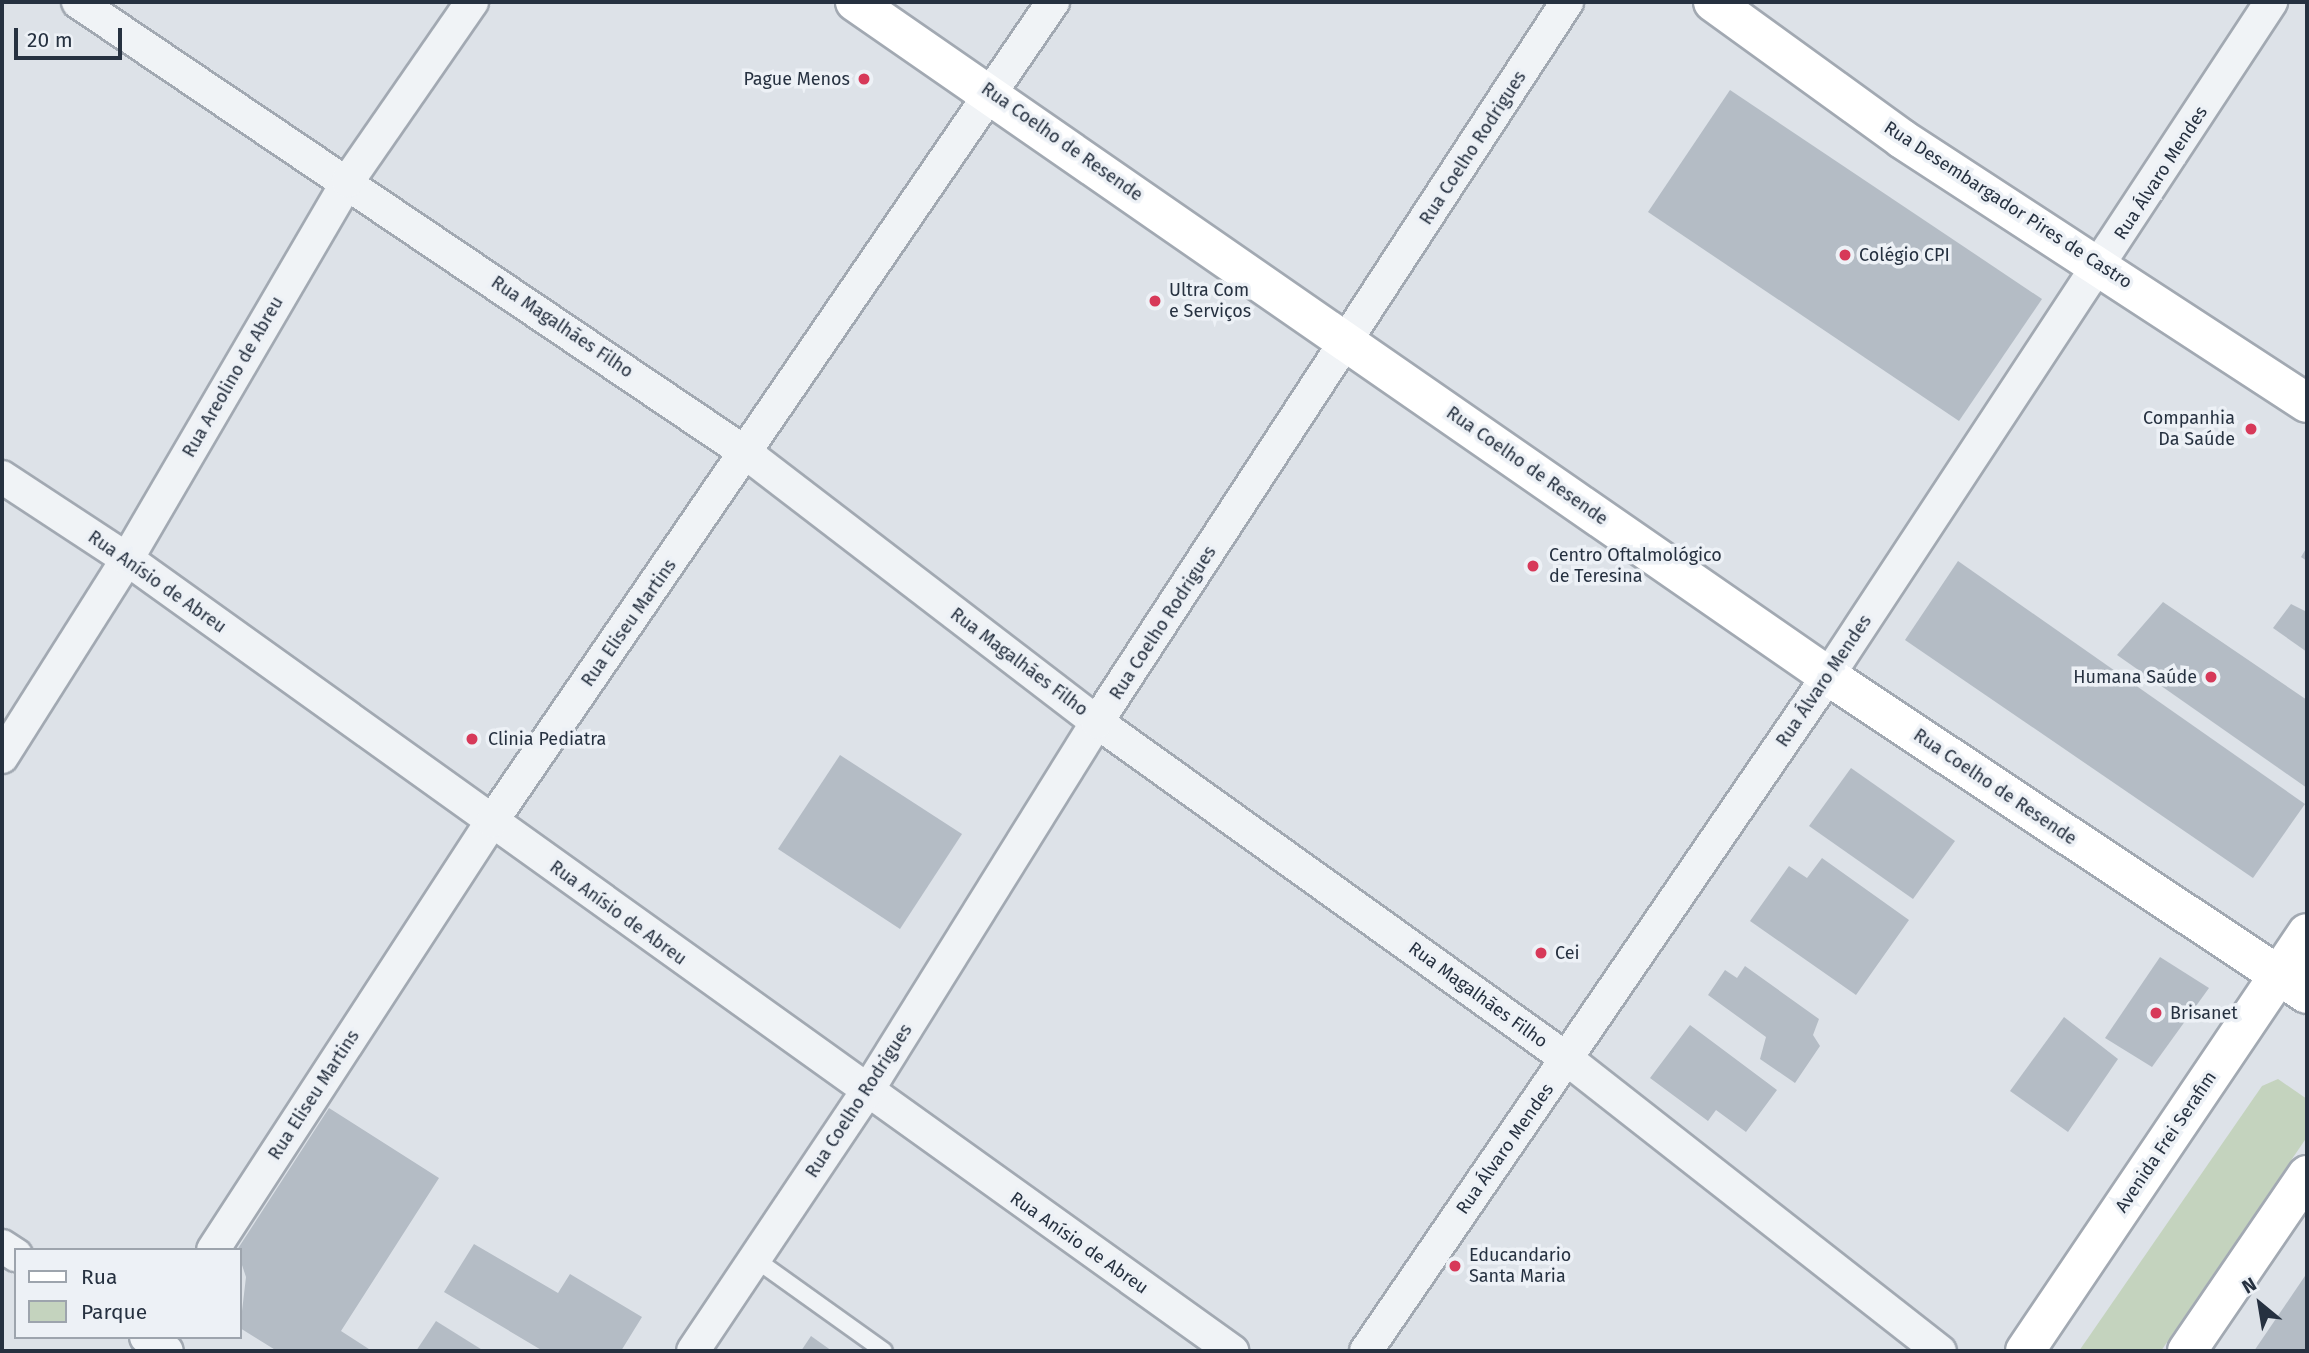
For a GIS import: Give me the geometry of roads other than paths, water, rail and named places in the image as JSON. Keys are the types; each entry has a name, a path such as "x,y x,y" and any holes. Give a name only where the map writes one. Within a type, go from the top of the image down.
{"main road":[{"name":"Rua Coelho de Resende","path":"856,2 994,93 1828,676 2293,985"},
{"name":"Rua Desembargador Pires de Castro","path":"1713,2 1902,139 2102,264 2307,403"},
{"name":"Avenida Frei Serafim","path":"2025,1351 2293,985 2307,933"},
{"path":"2187,1351 2307,1175"}],"street":[{"name":"Rua Magalhães Filho","path":"78,2 348,181 746,453 1097,722 1567,1059 1940,1351"},
{"name":"Rua Areolino de Abreu","path":"2,757 127,559 348,181 472,2"},
{"name":"Rua Eliseu Martins","path":"214,1248 492,821 994,93 1053,2"},
{"name":"Rua Coelho Rodrigues","path":"693,1351 866,1093 1097,722 1348,342 1567,2"},
{"name":"Rua Álvaro Mendes","path":"1366,1351 1828,676 2102,264 2271,2"},
{"name":"Rua Anísio de Abreu","path":"2,477 127,559 866,1093 1232,1351"}],"lane":[{"path":"755,1259 884,1351"}],"place":[{"name":"Pague Menos","path":"864,79"},
{"name":"Colégio CPI","path":"1845,255"},
{"name":"Ultra Com e Serviços","path":"1155,301"},
{"name":"Companhia Da Saúde","path":"2251,429"},
{"name":"Centro Oftalmológico de Teresina","path":"1533,566"},
{"name":"Humana Saúde","path":"2211,677"},
{"name":"Clinia Pediatra","path":"472,739"},
{"name":"Cei","path":"1541,953"},
{"name":"Brisanet","path":"2156,1013"},
{"name":"Educandario Santa Maria","path":"1455,1266"}]}
